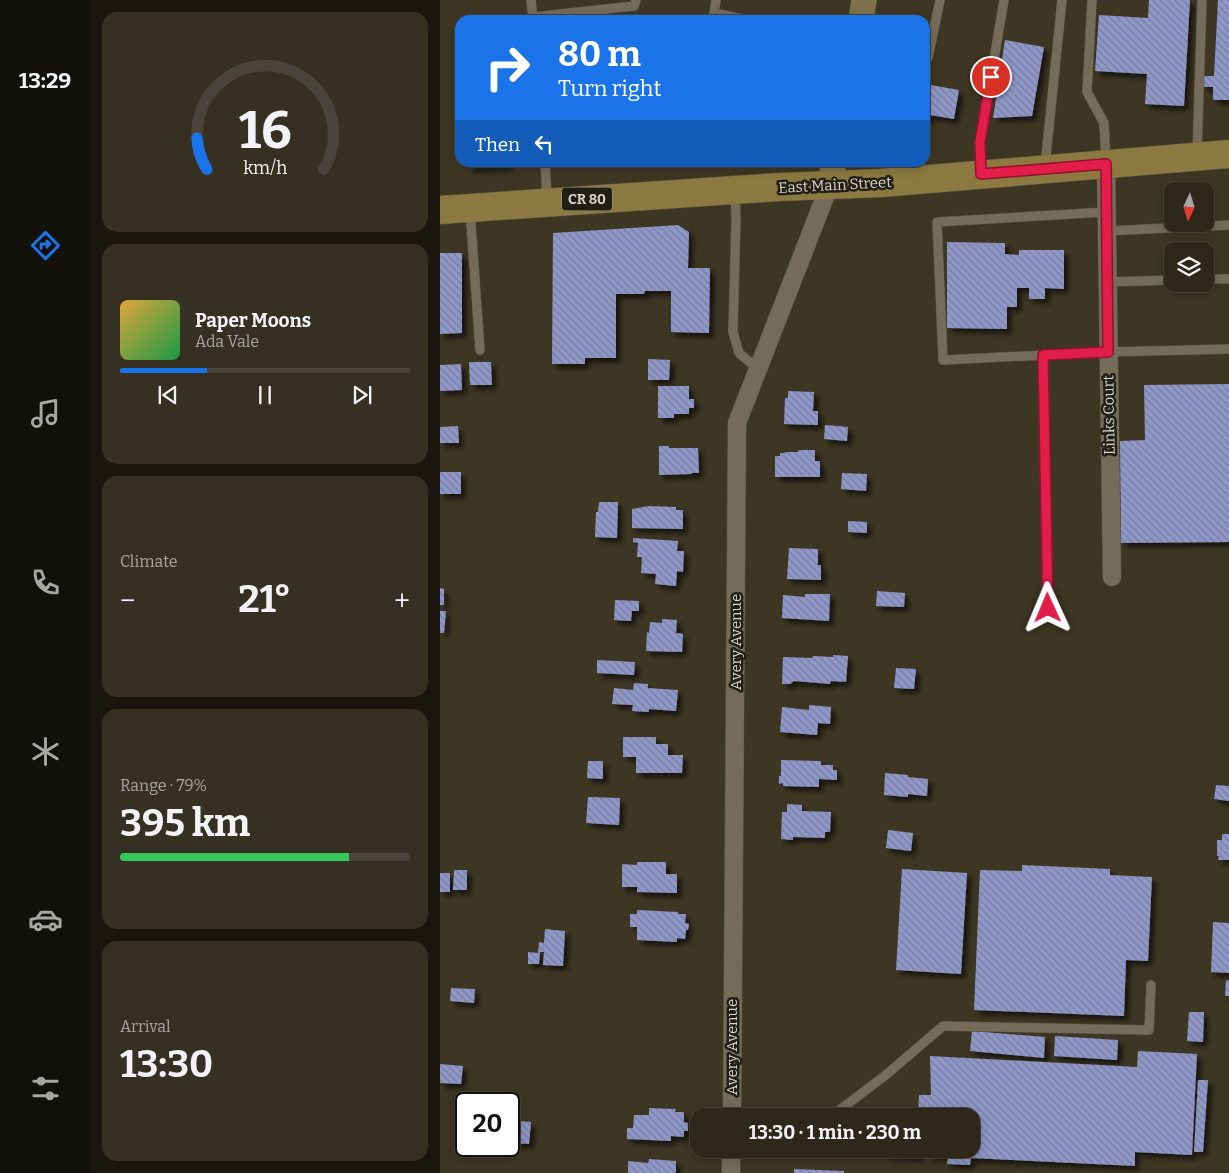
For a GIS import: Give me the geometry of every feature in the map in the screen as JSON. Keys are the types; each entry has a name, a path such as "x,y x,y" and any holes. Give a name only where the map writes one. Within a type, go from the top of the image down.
{"main road":[{"name":"East Main Street","path":"440,210 734,190 832,173 881,183 1229,154"}],"street":[{"path":"862,15 864,0"},
{"name":"Links Court","path":"1106,164 1112,577"},
{"name":"Avery Avenue","path":"732,1108 737,423 832,173"},
{"path":"731,1158 731,1173"}],"lane":[{"path":"532,0 533,15"},
{"path":"558,15 634,6 636,0"},
{"path":"716,0 714,13 724,15"},
{"path":"930,48 940,0"},
{"path":"981,174 980,142 1004,0"},
{"path":"1045,169 1062,0"},
{"path":"1092,0 1087,92 1104,123 1106,164"},
{"path":"1197,157 1202,0"},
{"path":"545,167 547,202"},
{"path":"734,190 736,219 733,332 739,352 758,370"},
{"path":"470,207 480,350"},
{"path":"1106,212 937,222 942,360 1108,352 1229,349"},
{"path":"1107,231 1229,225"},
{"path":"1214,279 1229,278"},
{"path":"1107,282 1164,280"},
{"path":"1043,355 1048,608"},
{"path":"842,1108 887,1074 943,1026 1149,1030 1151,985"}],"building":[{"path":"1149,0 1190,0 1184,106 1145,104 1147,74 1095,71 1099,15 1148,18"},
{"path":"1218,0 1229,0 1229,100 1213,100 1213,87 1203,87 1204,76 1214,76"},
{"path":"1005,40 1044,47 1032,116 993,118"},
{"path":"930,85 959,90 954,119 930,115"},
{"path":"678,225 689,232 688,268 710,268 709,333 671,332 671,291 645,291 644,294 616,294 616,358 585,358 585,364 552,364 553,233"},
{"path":"947,242 1005,243 1005,254 1019,255 1019,250 1064,250 1064,289 1045,288 1045,299 1029,299 1029,288 1017,288 1017,307 1007,307 1007,329 947,328"},
{"path":"440,253 462,253 462,333 440,334"},
{"path":"648,359 670,360 669,380 648,380"},
{"path":"469,362 491,362 492,385 470,385"},
{"path":"461,364 462,390 440,391 440,365"},
{"path":"1229,384 1229,542 1121,543 1120,441 1145,440 1144,385"},
{"path":"658,386 689,386 689,399 694,399 694,408 689,408 689,414 674,414 674,418 658,418"},
{"path":"788,391 814,392 813,411 818,411 818,425 784,424 785,398 788,398"},
{"path":"825,425 848,427 847,441 824,439"},
{"path":"458,426 459,443 440,443 440,427"},
{"path":"659,446 698,448 699,473 659,475"},
{"path":"799,450 815,450 815,461 820,461 820,477 775,477 775,456 780,456 780,453 798,452"},
{"path":"440,472 461,472 461,494 440,494"},
{"path":"842,473 867,474 866,491 841,489"},
{"path":"599,502 618,502 617,538 595,537 596,512 598,512"},
{"path":"649,506 676,507 676,510 683,510 683,529 632,528 632,509"},
{"path":"848,521 867,522 867,533 848,532"},
{"path":"633,538 678,541 677,551 684,551 683,572 677,571 676,586 655,584 656,574 641,573 642,557 637,557 638,543 633,542"},
{"path":"789,548 818,549 818,565 821,565 821,580 787,579"},
{"path":"440,588 444,589 444,605 440,605"},
{"path":"877,591 905,593 904,607 876,606"},
{"path":"805,594 830,594 829,621 782,618 783,595 805,597"},
{"path":"615,600 639,601 639,611 632,611 631,621 614,620"},
{"path":"440,611 446,611 444,633 440,633"},
{"path":"662,619 677,620 676,633 683,634 682,652 646,651 647,632 649,633 650,622 662,623"},
{"path":"833,655 848,656 846,682 831,681 830,684 794,681 790,684 782,684 783,657 812,658 813,656 833,657"},
{"path":"597,660 635,662 634,675 597,673"},
{"path":"896,668 916,669 914,689 894,688"},
{"path":"634,683 648,684 648,688 678,690 676,711 649,709 649,712 632,711 633,705 612,704 614,688 633,690"},
{"path":"809,705 831,707 830,724 818,723 817,735 780,732 782,707 809,710"},
{"path":"623,737 656,737 656,744 668,744 668,755 683,755 682,773 636,773 636,757 623,757"},
{"path":"781,760 821,761 821,765 833,765 833,770 837,770 837,780 819,779 819,787 783,786 783,783 779,784"},
{"path":"588,761 603,761 603,779 587,778"},
{"path":"885,773 928,779 927,796 908,794 908,797 884,795"},
{"path":"1216,785 1229,786 1229,801 1214,799"},
{"path":"588,797 620,798 619,825 586,823"},
{"path":"787,804 802,805 802,811 831,812 830,832 825,832 825,838 793,837 793,840 781,839 782,812 787,812"},
{"path":"888,830 913,833 911,851 886,848"},
{"path":"1222,834 1229,834 1229,860 1218,860 1217,840 1222,840"},
{"path":"637,862 666,862 666,874 677,874 677,893 637,892 637,887 622,887 622,864 637,865"},
{"path":"1022,865 1110,869 1110,875 1152,877 1148,961 1126,960 1124,1016 974,1010 980,870 1022,871"},
{"path":"902,869 967,873 961,974 896,970"},
{"path":"454,870 467,870 467,890 453,890"},
{"path":"440,873 450,873 450,892 440,892"},
{"path":"637,910 686,914 685,923 689,924 685,939 677,938 677,942 637,940 637,927 630,927 630,914 637,914"},
{"path":"1213,922 1229,923 1229,973 1211,972"},
{"path":"545,929 565,931 563,966 543,965 544,952 540,952 539,964 528,964 528,952 538,953 539,942 544,943"},
{"path":"1226,980 1229,981 1229,996 1225,996"},
{"path":"451,988 475,989 474,1003 450,1001"},
{"path":"1189,1012 1204,1012 1203,1042 1187,1041"},
{"path":"972,1031 1045,1037 1044,1058 970,1051"},
{"path":"1055,1036 1118,1040 1117,1060 1054,1056"},
{"path":"1138,1051 1197,1054 1192,1155 1135,1152 1135,1166 971,1158 980,1158 980,1108 918,1108 919,1095 931,1095 930,1056 1137,1067"},
{"path":"440,1064 463,1066 461,1084 440,1083"},
{"path":"1198,1080 1208,1080 1203,1152 1194,1152"},
{"path":"649,1108 676,1109 675,1112 684,1112 684,1122 688,1123 688,1131 684,1131 684,1137 671,1136 671,1141 627,1139 627,1128 633,1128 634,1115 649,1115"},
{"path":"520,1121 531,1122 529,1144 520,1144"},
{"path":"948,1158 971,1158 970,1165 947,1164"},
{"path":"649,1159 676,1161 676,1173 628,1173 628,1161 648,1163"},
{"path":"794,1169 844,1171 844,1173 794,1173"}],"route":[{"path":"991,77 980,142 981,174 1106,164 1108,352 1043,355 1048,608"}]}
